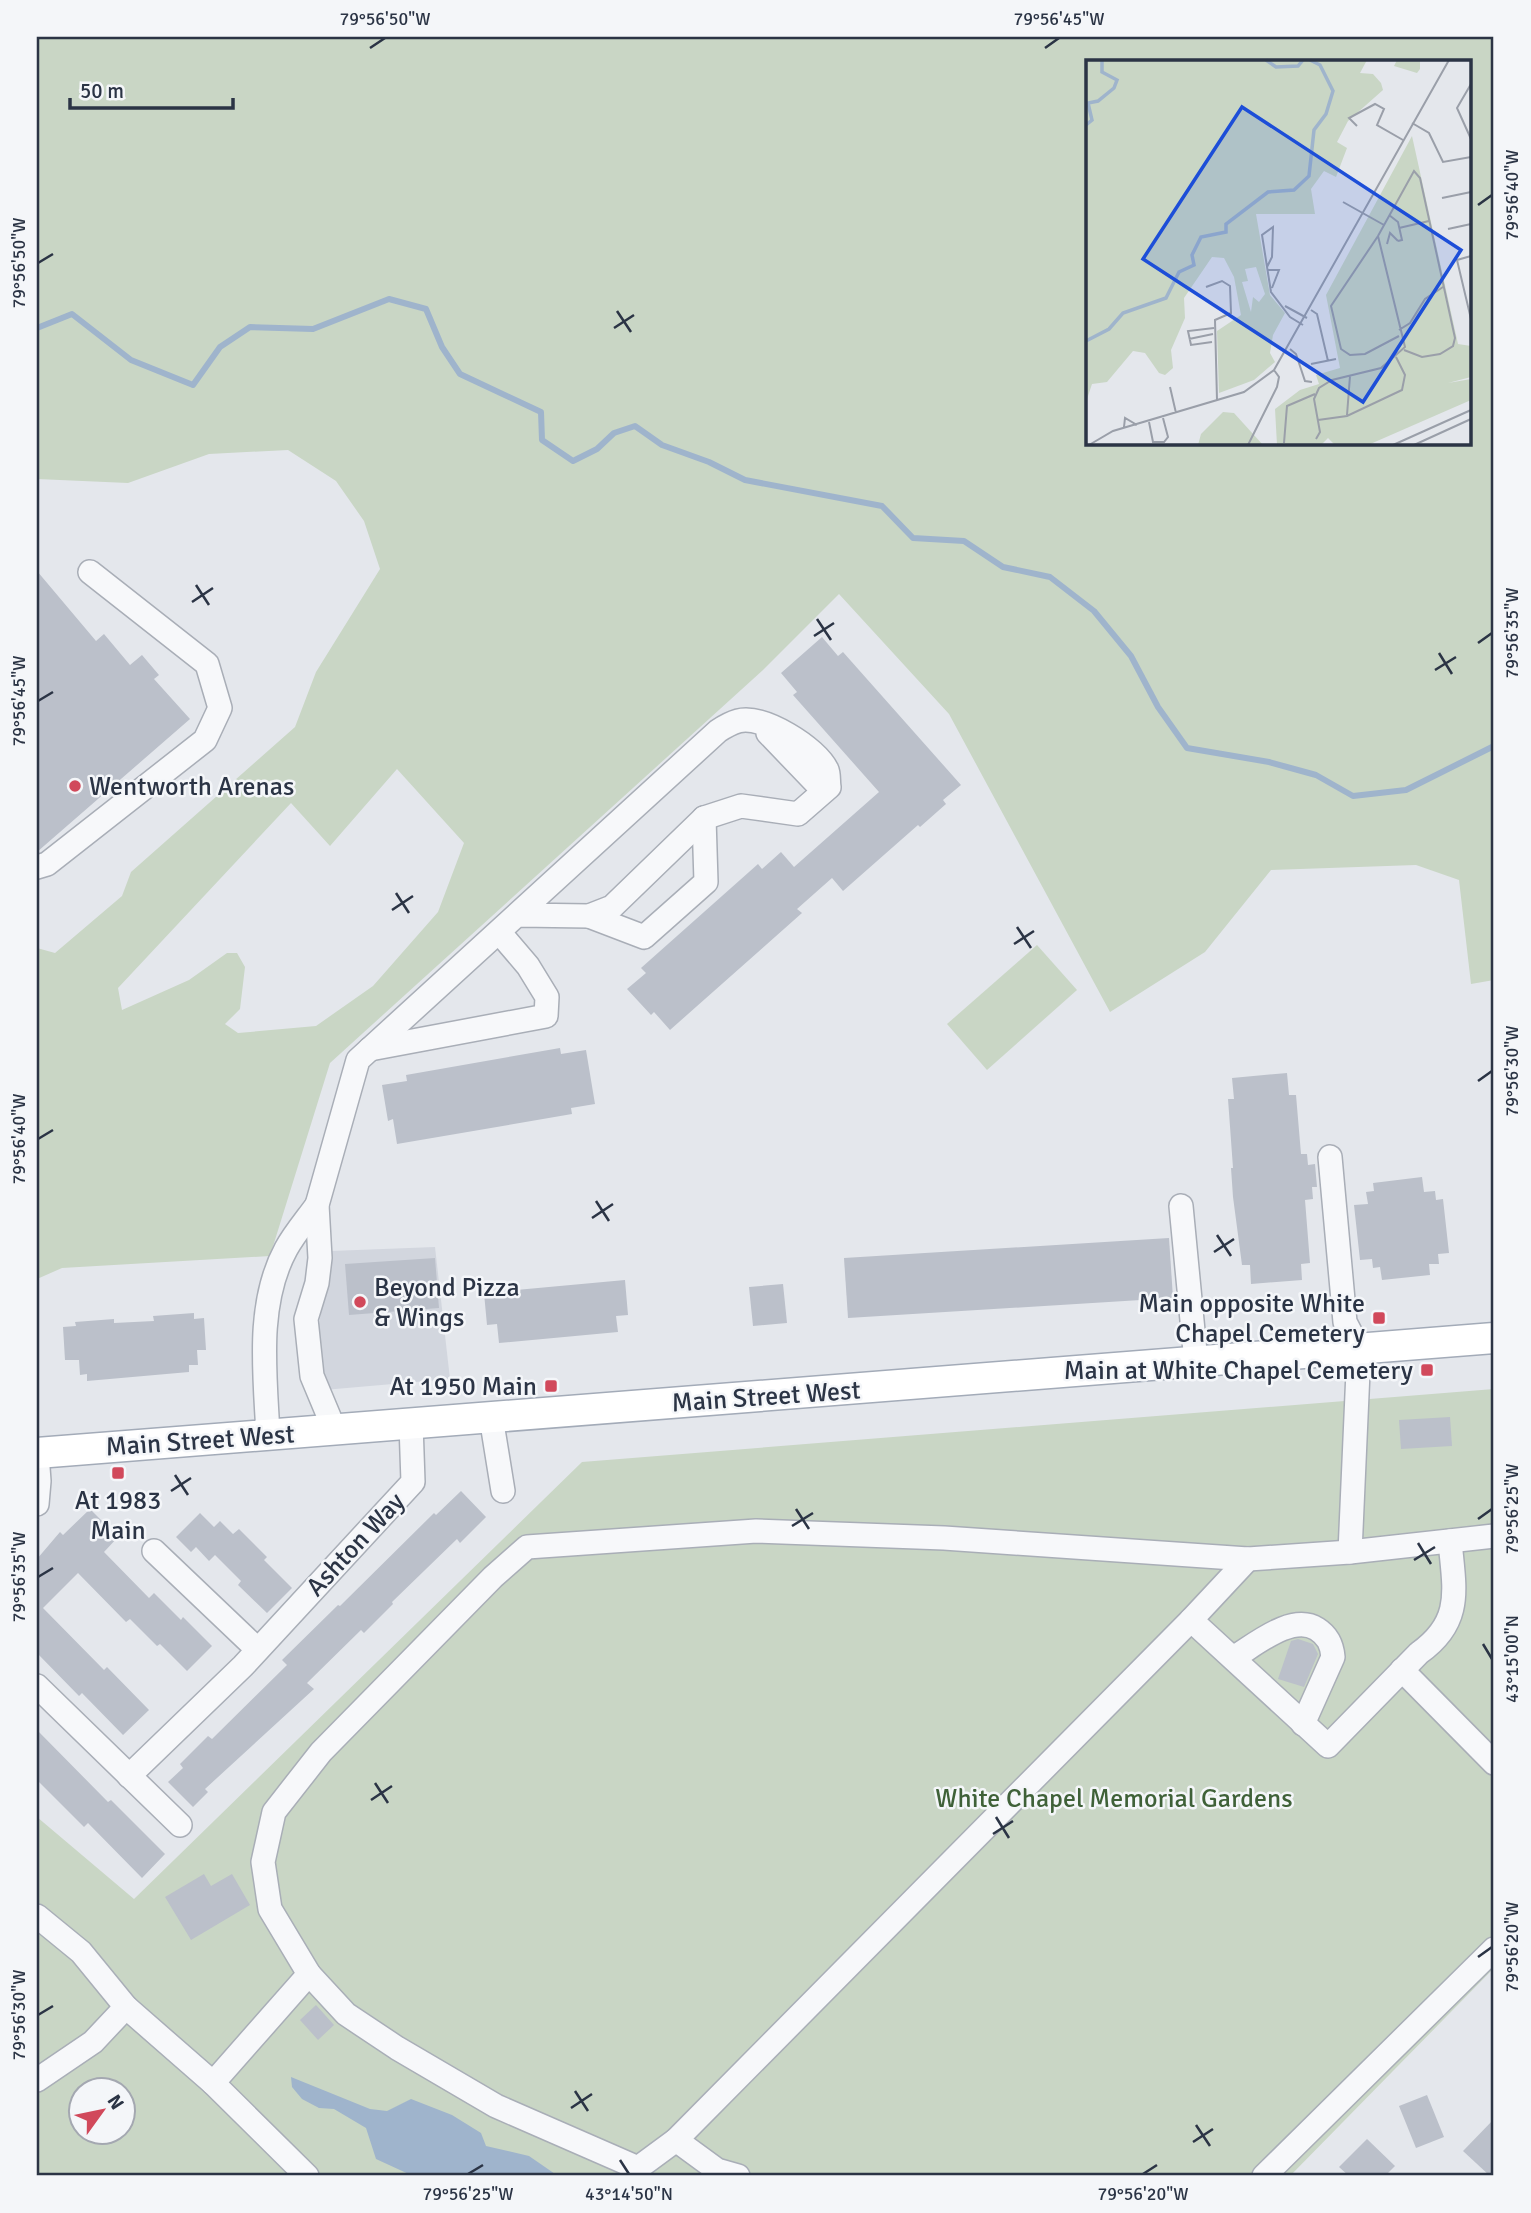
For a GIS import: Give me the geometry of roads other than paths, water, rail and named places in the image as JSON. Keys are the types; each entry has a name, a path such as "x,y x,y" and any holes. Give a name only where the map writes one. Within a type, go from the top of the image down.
{"main road":[{"name":"Main Street West","path":"37,1454 1494,1338"}],"lane":[{"path":"37,867 47,864 205,740 220,709 207,664 90,572"},
{"path":"335,1431 312,1376 306,1319 317,1283 320,1258 317,1205 358,1060 718,730 740,720 756,721 777,728 807,748 828,771 829,787 798,814 741,806 704,818 612,907 589,916"},
{"path":"756,721 817,784"},
{"path":"519,915 589,916 644,937 706,882 704,818"},
{"path":"370,1049 546,1016 547,997 528,966 499,932"},
{"path":"461,1032 478,1018 529,1006"},
{"path":"1330,1157 1345,1322 1359,1349 1350,1552"},
{"path":"268,1434 266,1312 286,1248 317,1205"},
{"path":"1181,1206 1196,1362"},
{"path":"491,1417 503,1491"},
{"name":"Ashton Way","path":"129,1776 257,1649 413,1482 411,1424"},
{"path":"37,1454 37,1504"},
{"path":"1248,1559 1191,1620 676,2140 636,2172 496,2106 408,2055 346,2014 309,1974 270,1909 263,1862 274,1812 321,1752 493,1577 527,1547 757,1531 944,1538 1248,1559 1350,1552 1494,1536"},
{"path":"1191,1620 1328,1746 1439,1634 1455,1601 1450,1541"},
{"path":"154,1551 257,1649"},
{"path":"1233,1658 1293,1624 1309,1625 1323,1633 1331,1646 1333,1657 1303,1724"},
{"path":"1402,1670 1494,1763"},
{"path":"37,1686 180,1825"},
{"path":"37,1916 81,1952 126,2007 213,2083 307,2176"},
{"path":"1264,2176 1494,1949"},
{"path":"213,2083 309,1974"},
{"path":"37,2080 93,2042 126,2007"},
{"path":"676,2140 717,2170 738,2176"}],"water":[{"path":"291,2077 370,2109 387,2111 411,2099 452,2115 481,2133 486,2146 529,2156 558,2176 413,2176 376,2159 366,2128 334,2109 319,2108 302,2099 292,2087"}],"waterway":[{"path":"37,328 72,314 131,360 193,385 220,347 250,327 313,329 389,299 426,309 442,347 460,374 541,412 542,440 573,461 597,449 614,433 635,426 662,445 709,462 745,480 882,506 913,538 964,541 1003,567 1050,577 1094,611 1131,656 1158,707 1187,748 1269,762 1316,775 1353,796 1406,790 1494,746"}],"place":[{"name":"Wentworth Arenas","path":"75,786"},
{"name":"Beyond Pizza & Wings","path":"360,1302"},
{"name":"Main opposite White Chapel Cemetery","path":"1379,1318"},
{"name":"Main at White Chapel Cemetery","path":"1427,1370"},
{"name":"At 1950 Main","path":"551,1386"},
{"name":"At 1983 Main","path":"118,1473"}],"park label":[{"name":"White Chapel Memorial Gardens","path":"1114,1798"}]}
